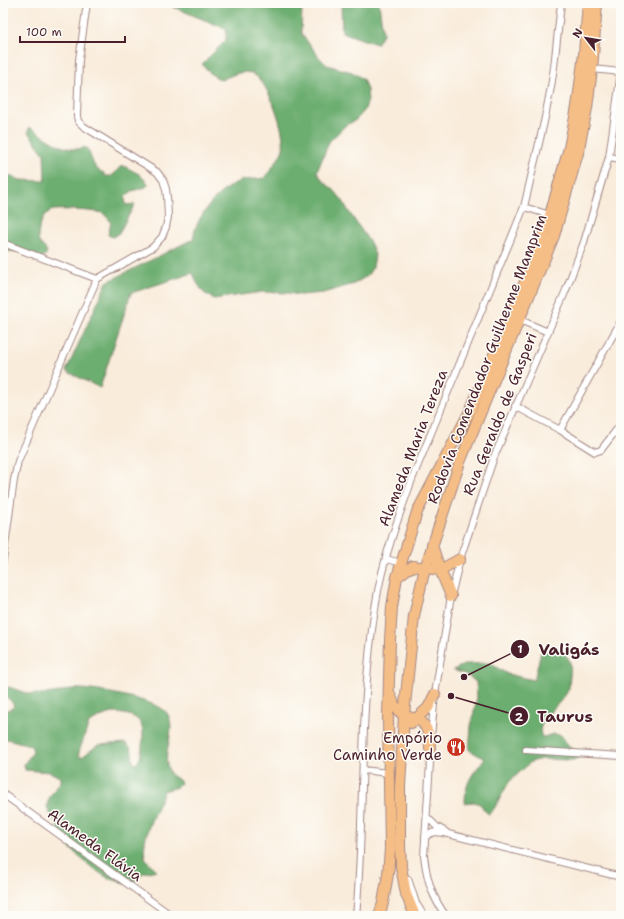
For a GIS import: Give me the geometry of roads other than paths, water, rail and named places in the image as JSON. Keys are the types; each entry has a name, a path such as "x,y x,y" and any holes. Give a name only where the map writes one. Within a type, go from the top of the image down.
{"main road":[{"name":"Rodovia Comendador Guilherme Mamprim","path":"379,916 388,874 390,850 388,718 390,640 392,607 397,577 417,512 470,411 538,249 550,215 569,148 577,107 584,54 588,3"},
{"name":"Rodovia Comendador Guilherme Mamprim","path":"415,916 406,894 401,867 400,845 400,787 404,715 414,616 424,568 460,462 554,236 578,152 587,108 592,69 597,3"},
{"path":"432,545 440,570 451,596"},
{"path":"397,577 413,566 440,570 460,559"},
{"path":"389,693 394,704 404,715 421,721 428,731 430,749"},
{"path":"404,730 428,708 434,694"}],"street":[{"path":"3,560 18,461 97,279 158,242 166,227 168,217 166,189 163,180 157,172 83,126 78,121 78,60 87,3"},
{"name":"Alameda Maria Tereza","path":"356,916 359,880 363,770 371,647 376,602 386,559 413,477 524,207 544,122 554,68 561,3"},
{"path":"592,69 621,72"},
{"name":"Rua Geraldo de Gasperi","path":"446,916 437,904 426,874 424,856 434,694 451,596 460,559 494,457 566,290 584,242 609,157 621,72"},
{"path":"609,157 621,159"},
{"path":"524,207 550,215"},
{"path":"3,243 97,279"},
{"path":"520,320 548,332"},
{"path":"560,430 621,321"},
{"path":"515,406 560,430 595,452 601,450 621,424"},
{"path":"386,559 401,563"},
{"path":"526,750 621,756"},
{"path":"363,770 388,773"},
{"name":"Alameda Flávia","path":"3,794 172,916"},
{"path":"426,817 448,834"},
{"path":"425,837 431,832 448,834 621,877"},
{"path":"401,867 416,902 424,916"}],"place":[{"name":"Valigás","path":"464,677"},
{"name":"Taurus","path":"451,696"},
{"name":"Empório Caminho Verde","path":"456,747"}]}
